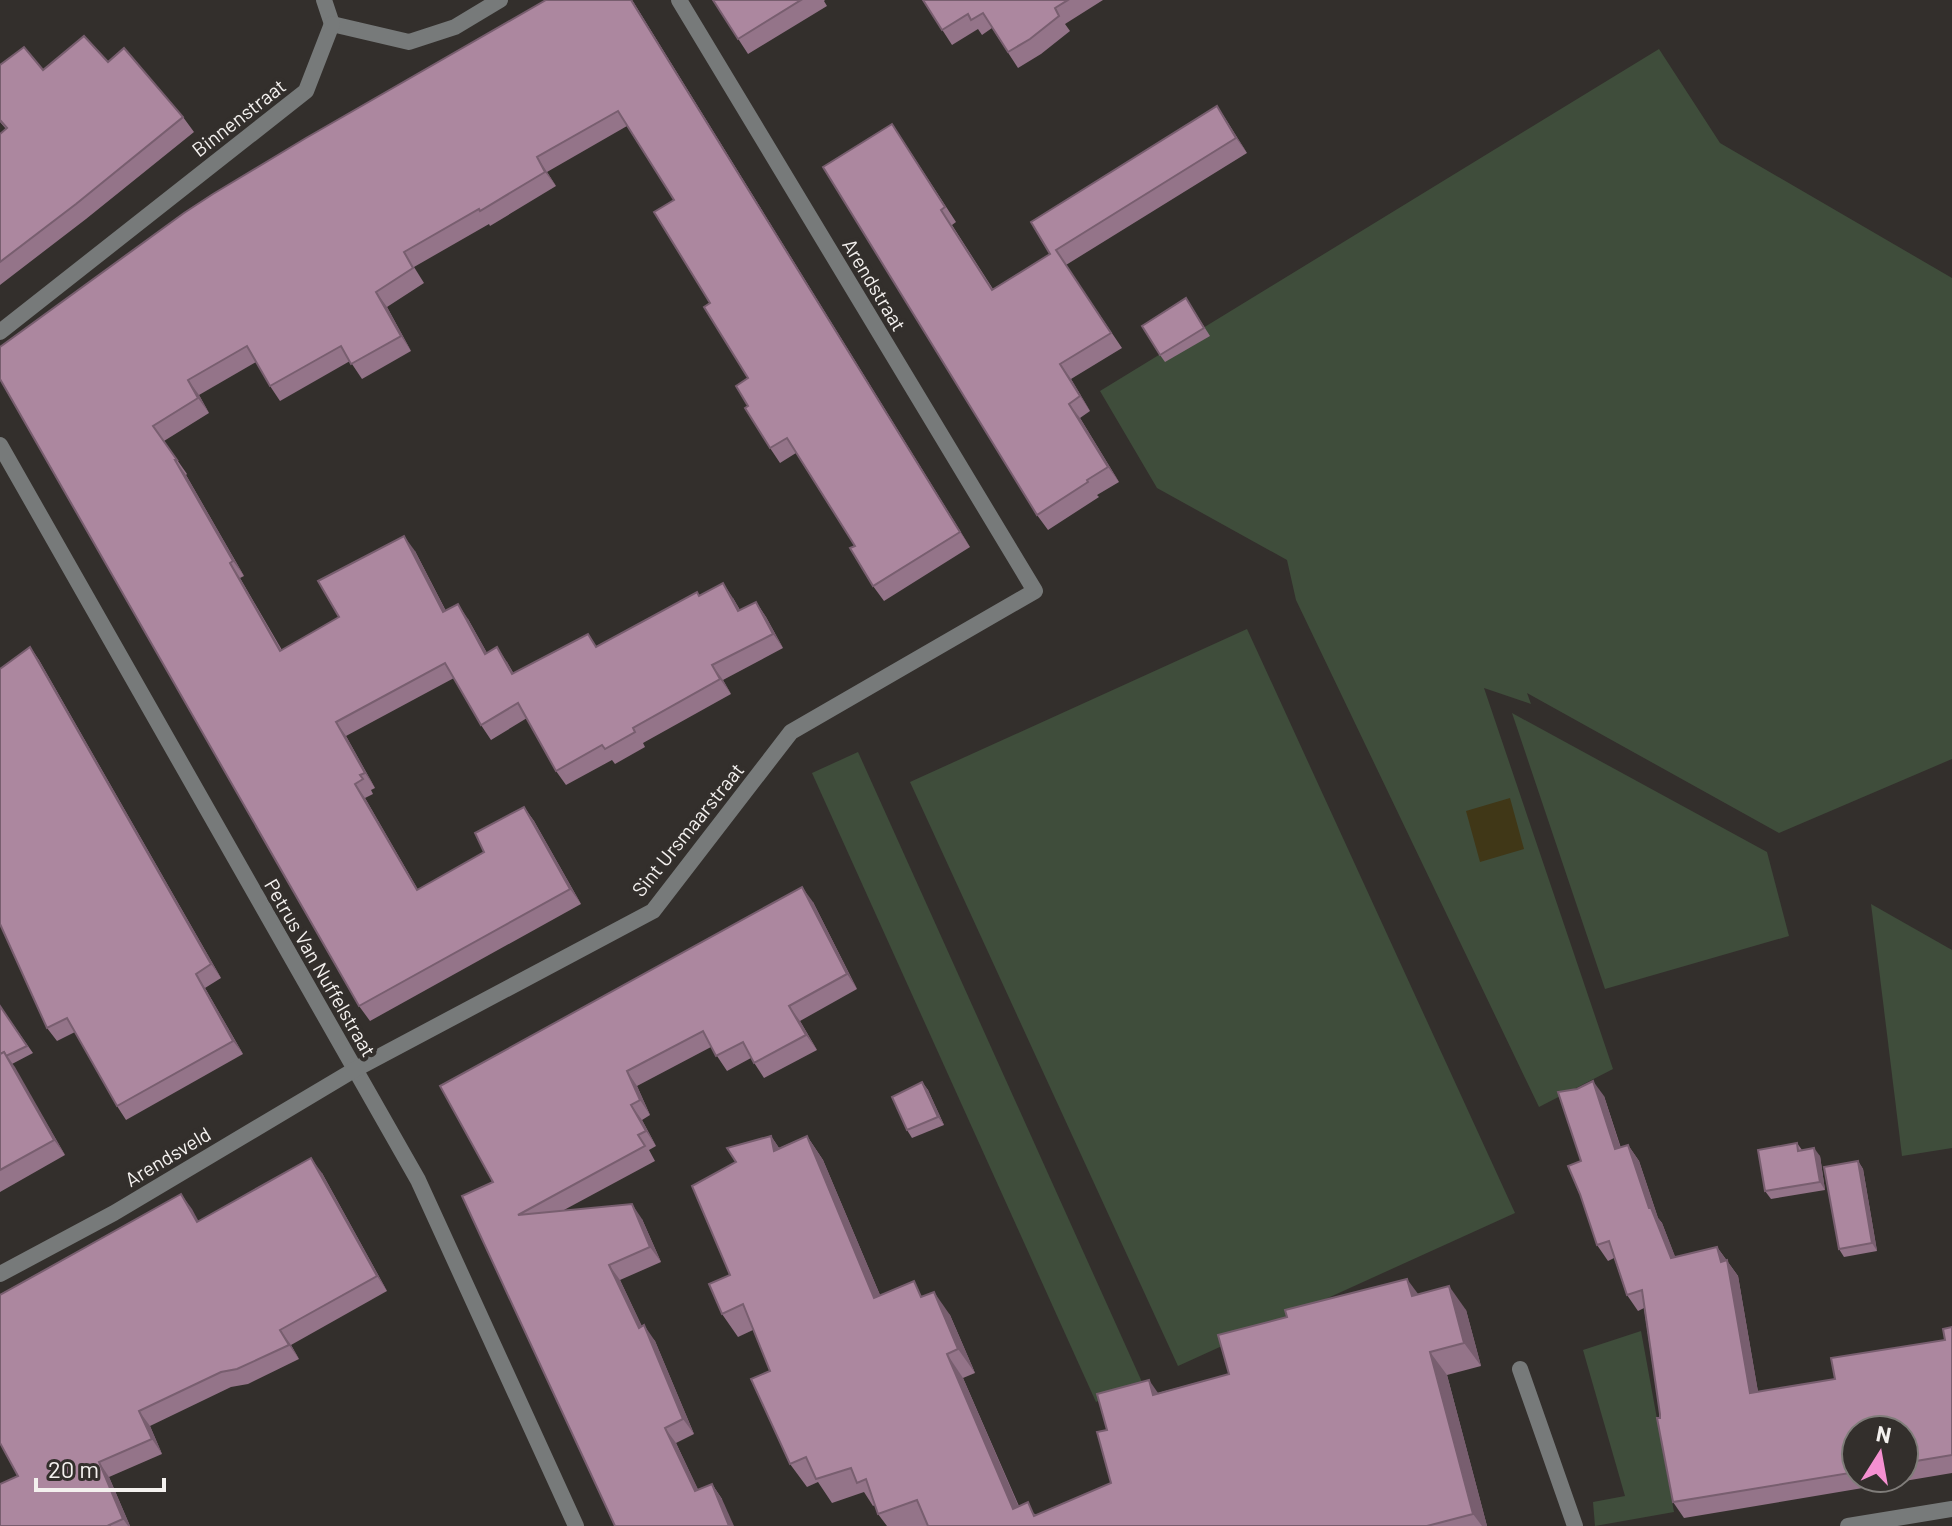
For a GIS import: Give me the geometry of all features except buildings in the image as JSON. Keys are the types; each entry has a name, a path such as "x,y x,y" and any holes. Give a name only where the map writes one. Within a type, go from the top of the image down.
{"street":[{"path":"324,0 332,24 409,42 455,27 500,0"},
{"name":"Arendstraat","path":"679,0 1035,591"},
{"name":"Binnenstraat","path":"0,332 306,91 332,24"},
{"name":"Petrus Van Nuffelstraat","path":"0,445 418,1180 576,1526"},
{"name":"Sint Ursmaarstraat","path":"354,1070 653,911 791,732 1035,591"},
{"name":"Arendsveld","path":"0,1274 114,1213 354,1070"},
{"path":"1520,1369 1575,1526"},
{"path":"1848,1526 1952,1509"}],"green space":[{"path":"1659,49 1720,143 1952,278 1952,759 1779,833 1527,693 1531,704 1484,688 1613,1069 1539,1107 1296,600 1287,560 1157,488 1100,391"},
{"path":"1247,629 1515,1213 1178,1366 910,782"},
{"path":"1512,713 1767,852 1789,936 1605,989"},
{"path":"858,752 1142,1382 1096,1402 812,773"},
{"path":"1871,904 1952,950 1952,1148 1902,1156"},
{"path":"1641,1331 1674,1512 1595,1526 1593,1502 1625,1496 1583,1350"}],"sand":[{"path":"1510,798 1524,849 1480,862 1466,811"}]}
